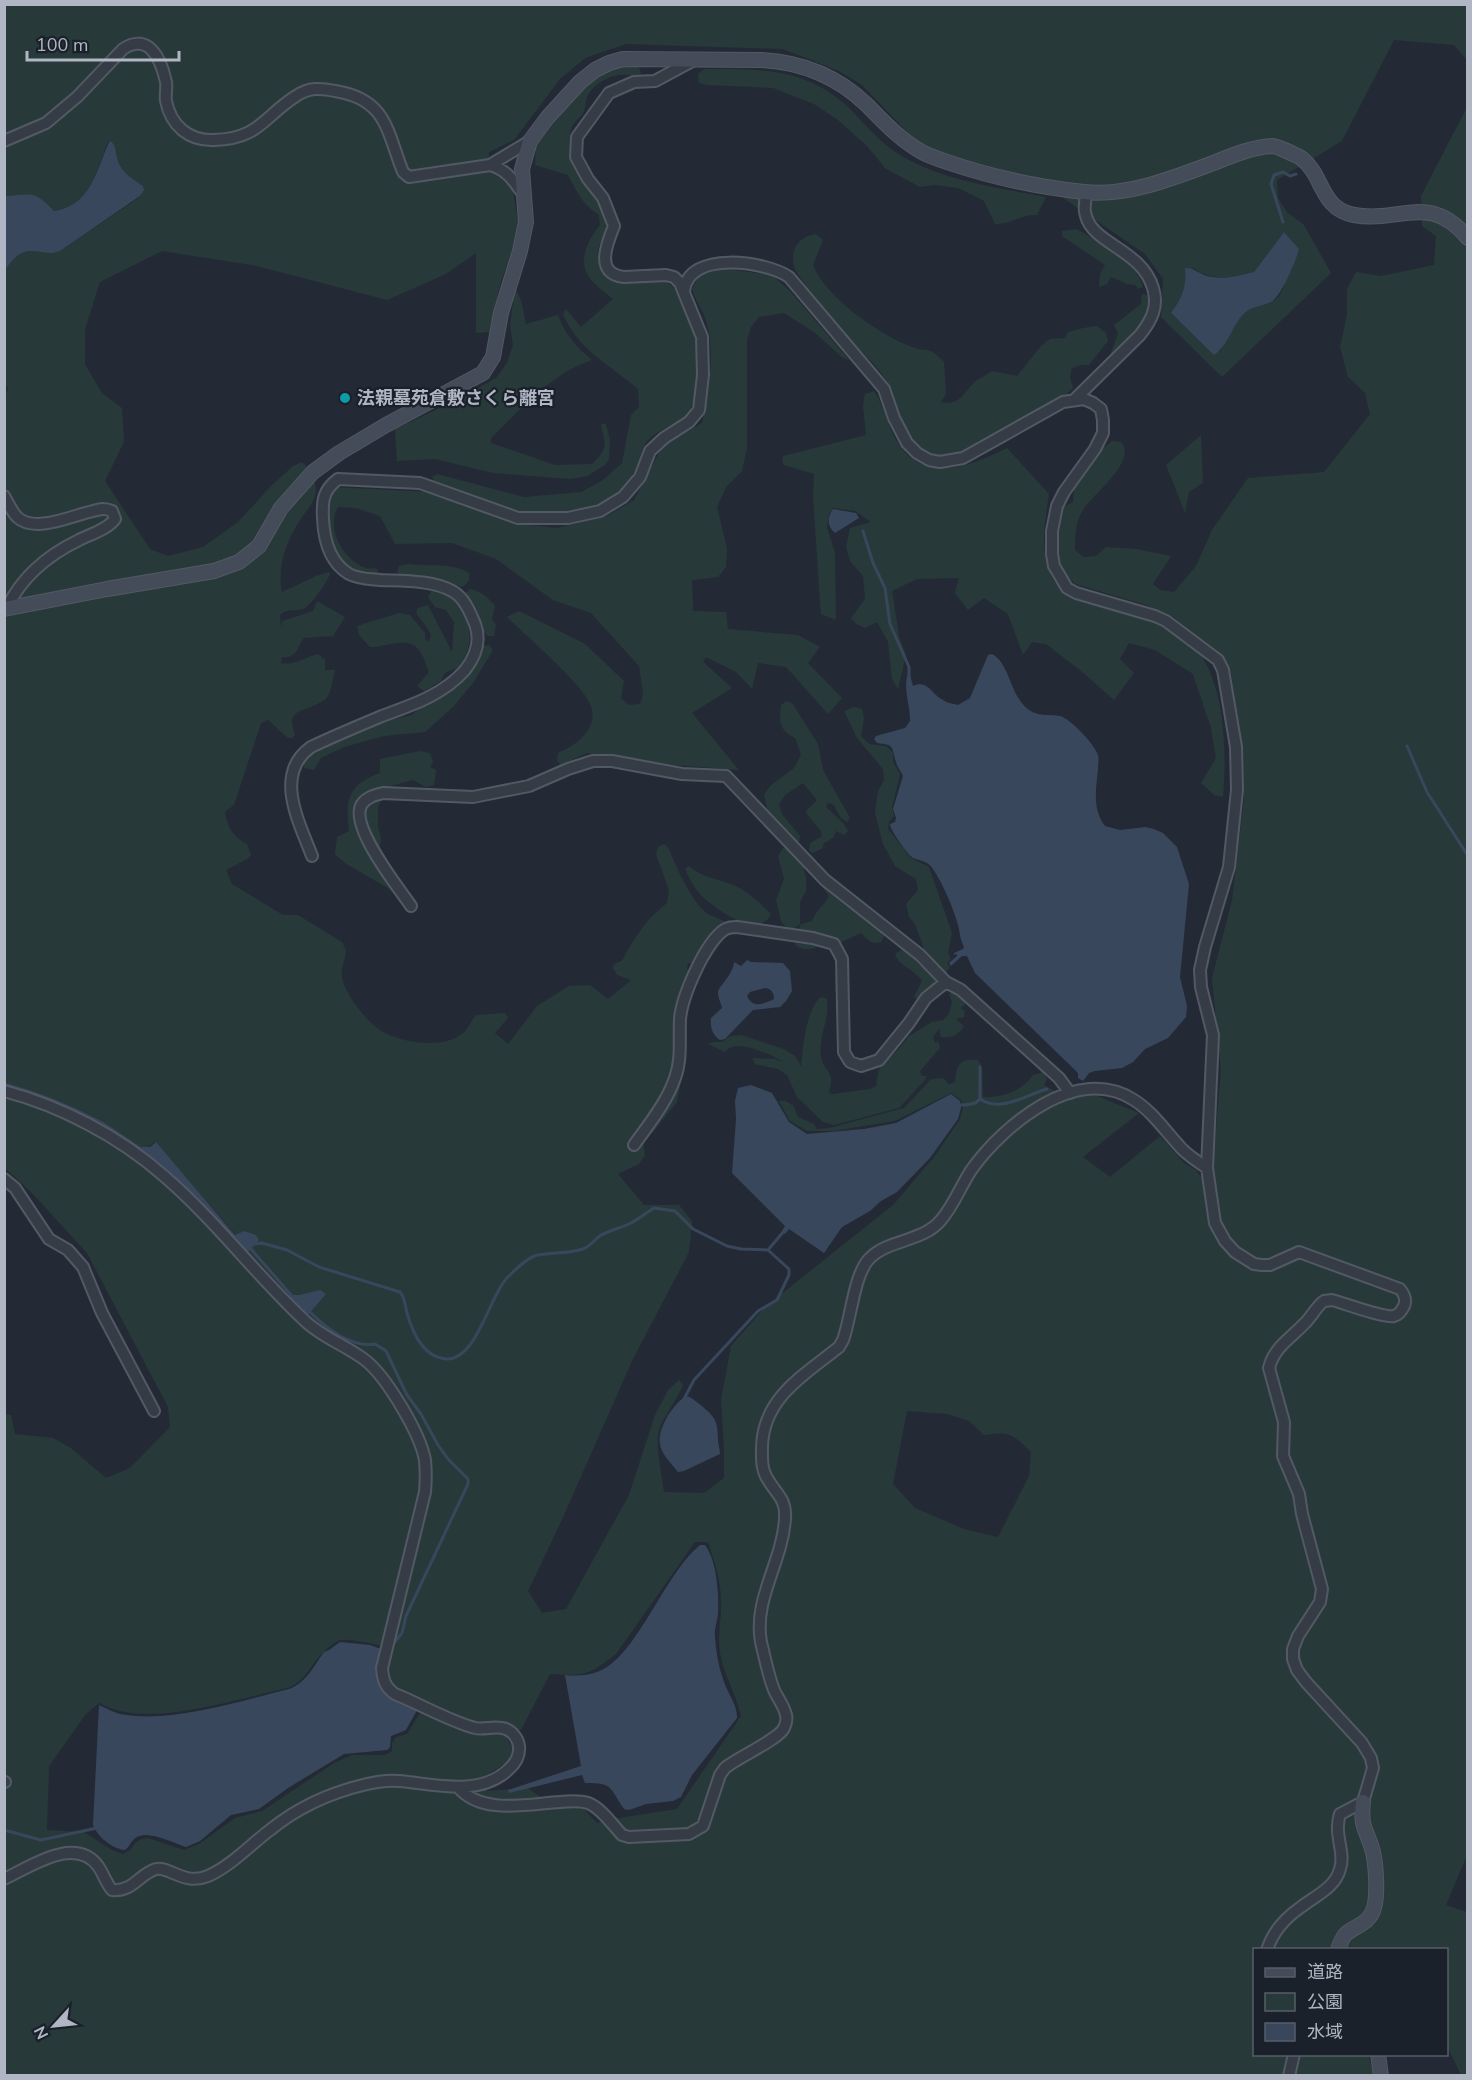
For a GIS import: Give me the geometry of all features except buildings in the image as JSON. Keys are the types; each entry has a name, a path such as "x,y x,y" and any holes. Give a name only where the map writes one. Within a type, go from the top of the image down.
{"street":[{"path":"4,141 46,123 77,97 123,49 132,43 142,43 153,50 160,64 166,84 166,102 175,121 183,132 194,139 220,140 246,135 261,126 297,95 308,89 322,88 358,98 371,105 380,114 389,129 404,172 410,177 490,165 530,141"},
{"path":"6,608 214,571 239,562 260,546 281,508 302,483 327,462 386,425 483,373 493,357 501,313 520,251 525,222 522,169 530,141 580,82 595,70 623,59 781,61 803,66 839,84 865,103 892,132 923,153 967,168 1023,182 1087,193 1152,184 1241,152 1274,146 1302,159 1314,174 1326,198 1335,208 1346,214 1377,216 1429,211 1452,222 1467,238"},
{"path":"312,856 297,815 291,788 290,776 299,758 311,747 416,704 454,681 475,655 479,635 468,606 453,591 423,583 367,579 350,574 336,563 328,548 324,529 322,499 328,486 338,479 420,483 518,518 568,518 600,511 623,497 640,477 650,451 664,438 689,422 699,410 702,337 684,291 674,277 666,274 618,277 609,270 605,252 614,226 603,198 588,179 576,157 577,137 609,93 634,82 655,81 697,59"},
{"path":"490,165 501,168 523,194"},
{"path":"1075,399 1140,335 1155,310 1152,285 1139,262 1116,247 1089,223 1084,204 1087,193"},
{"path":"684,291 685,284 692,273 708,264 741,264 781,271 789,277 874,376 884,389 894,418 907,443 929,460 940,462 963,458 1063,402 1084,399 1093,403 1101,409 1104,433 1057,506 1052,531 1052,554 1057,572 1067,588 1076,593 1166,621 1218,660 1226,681 1236,747 1237,790 1229,867 1204,947 1200,970 1213,1035 1207,1168 1215,1223 1225,1241 1254,1264 1270,1265 1299,1252 1400,1288 1405,1296 1405,1305 1394,1316 1385,1316 1332,1300 1324,1301 1308,1321 1276,1350 1269,1368 1284,1422 1283,1456 1296,1484 1322,1589 1320,1602 1298,1636 1293,1649 1293,1659 1297,1670 1306,1682 1362,1743 1371,1758 1373,1768 1363,1802 1363,1825 1375,1864 1375,1908 1371,1917 1364,1924 1346,1934 1339,1948"},
{"path":"327,462 338,479"},
{"path":"4,496 16,516 26,523 39,524 55,521 102,508 112,511 115,519 102,529 45,560 14,593 6,608"},
{"path":"411,906 380,860 361,825 359,814 362,804 370,797 383,793 473,797 529,786 593,761 612,761 682,774 726,776 825,880 920,955 945,982 961,990 1059,1078 1070,1094"},
{"path":"634,1145 667,1096 676,1077 680,1052 680,1017 685,995 696,970 715,938 726,928 737,927 813,938 834,944 842,959 844,1052 850,1062 861,1066 879,1060 926,998 945,982"},
{"path":"458,1786 464,1795 476,1801 491,1804 575,1801 590,1803 622,1835 629,1838 689,1834 703,1826 720,1775 725,1768 779,1735 787,1718 769,1676 760,1627 760,1611 780,1548 786,1517 779,1493 764,1472 762,1462 765,1424 770,1410 780,1396 839,1347 863,1268 870,1258 929,1230 941,1220 972,1170 1009,1127 1041,1106 1070,1094 1097,1089 1116,1092 1132,1098 1146,1108 1183,1150 1207,1168"},
{"path":"4,1091 24,1096 77,1119 128,1147 194,1204 306,1322 375,1368 418,1440 426,1476 423,1501 382,1668 385,1682 388,1689 395,1694 473,1727 505,1729 512,1733 518,1741 520,1751 517,1759 503,1775 482,1784 458,1786 398,1780 379,1781 322,1799 271,1828 232,1861 208,1876 196,1879 185,1879 162,1869 155,1869 124,1890 112,1890 98,1866 81,1852 69,1852 48,1858 4,1879"},
{"path":"4,1179 15,1188 49,1239 68,1250 83,1267 102,1313 154,1411"},
{"path":"1268,1948 1271,1937 1287,1917 1330,1886 1341,1869 1341,1848 1337,1836 1337,1822 1340,1814 1363,1802"},
{"path":"1289,2076 1294,2056"},
{"path":"1378,2056 1382,2076"}],"green space":[{"path":"5,5 1467,5 1467,60 1454,45 1394,40 1342,141 1277,180 1278,198 1287,212 1304,225 1331,273 1222,377 1161,317 1163,279 1145,254 1037,180 978,167 938,153 909,134 862,85 839,71 783,49 626,44 585,58 560,79 514,140 489,152 488,171 500,178 513,191 519,228 500,285 489,332 476,333 476,253 446,274 387,300 257,266 162,251 100,282 85,329 85,364 102,393 122,408 124,442 105,481 150,549 168,556 203,547 238,522 293,466 302,462 313,477 316,487 314,499 295,528 284,554 281,573 282,592 316,576 329,572 330,574 306,607 280,615 281,627 282,621 313,611 317,601 345,617 333,636 304,638 296,652 291,656 282,657 281,663 295,662 318,654 325,660 325,670 335,670 332,685 329,694 320,703 293,716 295,735 292,738 288,738 268,720 261,723 234,805 225,812 232,831 247,844 251,855 226,870 232,884 283,915 298,915 342,942 346,950 342,974 344,984 353,1001 373,1025 395,1037 413,1042 433,1043 459,1036 467,1029 476,1015 505,1013 508,1018 495,1033 508,1044 537,1006 569,986 590,985 608,999 631,980 617,975 613,968 614,964 622,961 641,929 667,903 669,890 656,854 658,847 664,844 668,847 696,901 708,914 726,922 727,934 706,965 688,963 687,969 696,983 685,1024 685,1062 677,1102 643,1142 645,1155 639,1164 618,1174 644,1205 679,1205 692,1221 689,1252 632,1361 528,1591 542,1613 566,1609 629,1495 655,1415 668,1390 679,1380 683,1385 659,1431 658,1452 664,1492 704,1493 724,1478 721,1400 731,1346 765,1307 893,1205 934,1157 960,1119 963,1108 961,1100 951,1093 895,1121 833,1131 807,1131 790,1121 779,1101 793,1105 798,1117 814,1124 817,1129 829,1128 904,1108 931,1079 943,1078 949,1084 955,1082 960,1064 967,1060 978,1060 982,1067 983,1097 1011,1092 1029,1081 1033,1075 1044,1072 1047,1079 1044,1085 1056,1092 1081,1097 1095,1095 1139,1113 1083,1157 1110,1177 1160,1136 1184,1163 1196,1170 1201,1177 1210,1176 1221,1070 1212,978 1232,900 1244,799 1243,753 1231,673 1223,658 1172,616 1146,605 1075,584 1063,572 1056,552 1062,508 1073,502 1074,487 1100,451 1112,441 1121,442 1125,450 1119,468 1080,515 1076,529 1075,550 1084,557 1096,556 1106,547 1137,549 1171,556 1153,584 1160,590 1174,592 1196,566 1212,530 1248,478 1324,472 1370,414 1365,393 1348,377 1340,347 1347,315 1347,289 1356,272 1381,276 1434,265 1436,236 1422,226 1421,196 1467,107 1468,1853 1446,1905 1467,1912 1467,2075 1461,2075 1448,2048 1448,1948 1253,1948 1253,2056 1368,2056 1375,2075 5,2075 5,1414 11,1415 15,1434 53,1438 71,1448 106,1478 130,1468 170,1427 168,1407 87,1253 31,1192 5,1168 4,398 8,389 4,382 5,270 15,258 27,251 55,253 60,251 140,197 143,186 122,169 111,141 108,142 90,186 76,202 66,208 54,211 43,201 19,196 5,196","holes":["1284,232 1293,268 1280,294 1272,302 1253,308 1244,314 1219,352 1171,314 1179,303 1193,268 1216,277 1238,276 1254,272","155,1142 236,1235 244,1231 247,1253 199,1201 150,1159 146,1148","907,1411 947,1414 969,1421 984,1435 1000,1433 1010,1435 1031,1452 1029,1476 998,1537 964,1529 915,1508 893,1484","695,1542 708,1542 717,1571 721,1593 720,1653 741,1716 677,1809 597,1823 581,1806 555,1807 528,1788 487,1791 483,1778 509,1761 513,1749 507,1738 501,1734 473,1735 421,1711 407,1734 396,1737 392,1743 392,1751 385,1755 352,1755 334,1763 262,1811 235,1818 199,1844 184,1850 148,1838 141,1839 123,1854 112,1850 84,1832 47,1830 49,1766 86,1714 99,1703 120,1711 139,1714 160,1713 204,1707 288,1688 302,1679 328,1648 340,1640 393,1648 387,1673 391,1684 405,1692 478,1724 502,1724 521,1730 550,1674 571,1675 592,1671 616,1654"]},
{"path":"621,65 639,67 641,74 614,76 604,80 592,90 586,100 584,111 571,129 571,153 595,193 605,215 605,230 598,250 598,258 606,274 613,280 621,282 648,279 665,281 673,287 692,323 697,336 698,349 693,404 686,416 648,440 631,477 606,501 581,510 566,512 537,513 507,509 435,483 432,477 437,474 524,497 581,492 603,480 622,463 631,415 639,407 638,389 586,347 569,326 563,314 566,309 581,327 613,299 591,280 584,264 586,250 600,225 599,215 584,202 568,175 535,165 536,146 578,93 599,73"},
{"path":"704,69 761,70 797,77 831,93 883,142 925,168 959,179 1046,197 1037,215 995,224 984,201 958,188 935,185 920,187 885,168 868,147 838,120 814,104 773,88 699,83 698,74"},
{"path":"1077,229 1126,262 1140,279 1143,287 1138,289 1135,285 1111,277 1107,284 1099,287 1100,274 1105,265 1062,236 1062,231"},
{"path":"816,234 823,240 813,265 829,290 855,314 885,334 912,347 931,351 944,362 946,394 941,402 957,400 976,381 992,371 1017,376 1041,346 1050,339 1065,338 1068,332 1097,326 1106,333 1108,341 1089,365 1072,368 1070,377 1073,388 1067,394 961,452 929,455 911,440 885,378 829,317 796,271 793,258 795,247 803,239"},
{"path":"719,268 772,275 790,291 849,360 843,358 814,332 784,313 759,317 751,327 747,340 747,449 742,471 726,487 717,507 727,549 726,567 718,577 692,580 693,611 726,612 728,629 798,635 820,647 808,663 842,698 828,714 786,667 758,663 752,689 736,672 706,657 703,662 732,688 692,713 739,770 675,765 587,753 560,765 557,760 558,753 578,742 588,730 593,717 592,709 580,688 568,675 507,617 519,611 585,644 624,681 621,698 629,705 640,704 643,694 639,666 591,613 553,600 496,559 452,543 395,544 380,516 356,508 338,507 334,524 338,542 355,563 366,568 377,569 378,575 347,565 334,549 327,528 329,496 333,487 430,492 518,524 557,528 607,516 634,500 662,447 702,423 709,386 711,347 706,319 692,289 700,274"},
{"path":"515,288 521,300 526,324 558,315 572,340 592,360 577,366 550,383 491,438 491,443 555,465 592,464 604,447 601,425 604,423 610,440 609,459 605,465 587,476 571,479 493,473 435,459 397,461 395,429 459,399 496,378 507,363 513,345 510,325"},
{"path":"1142,294 1148,295 1147,313 1143,322 1131,337 1110,356 1118,333 1114,325 1141,304"},
{"path":"874,391 895,438 906,453 918,462 932,467 962,466 1007,448 1049,494 1044,545 1051,574 1059,587 1072,597 1146,619 1177,633 1188,640 1201,655 1217,692 1221,714 1225,757 1223,797 1214,795 1201,783 1216,758 1211,728 1193,674 1155,650 1129,643 1120,659 1134,673 1114,700 1046,644 1032,642 1023,655 1008,614 984,598 968,610 955,593 959,578 917,579 892,591 899,636 906,655 898,689 892,679 888,642 877,622 865,628 856,624 851,618 865,599 863,576 850,561 846,547 850,528 871,522 855,511 833,508 829,514 827,527 835,553 836,620 821,614 813,497 814,474 784,465 783,456 866,435 863,405 865,394"},
{"path":"1201,435 1203,483 1189,492 1185,513 1166,465"},
{"path":"409,564 455,567 469,573 469,580 462,587 399,576 397,572 399,566"},
{"path":"433,589 445,592 462,608 467,619 469,643 460,665 444,674 441,681 424,691 417,686 429,672 417,647 398,643 370,647 359,635 357,626 399,613 410,615 425,633 425,639 428,642 430,633 416,613 418,608 428,605 452,652 454,622 446,610 435,607 428,597"},
{"path":"470,589 484,595 495,606 492,619 496,625 494,636 488,636 484,632 477,612 465,593"},
{"path":"489,645 493,650 473,683 453,707 425,732 384,736 344,747 321,758 314,770 304,768 304,763 315,752 377,723 412,715 420,707 445,694 464,676 482,646"},
{"path":"786,701 792,703 818,744 823,770 850,818 847,822 841,818 833,804 828,803 826,807 848,831 844,835 836,831 833,838 824,843 822,849 812,853 809,850 810,843 821,837 822,833 807,814 806,811 817,800 803,783 785,795 779,804 782,814 800,836 799,842 795,843 768,813 764,795 770,786 794,768 801,755 795,738 781,725 781,705"},
{"path":"854,707 862,709 864,718 861,736 869,744 886,746 893,752 893,762 900,774 892,808 894,816 889,822 888,829 911,858 929,867 952,933 948,952 951,959 947,963 950,967 917,999 914,997 922,981 900,962 895,954 904,948 925,969 935,967 927,957 915,924 909,917 906,904 918,890 916,879 895,866 883,844 875,813 878,791 884,780 883,769 857,738 844,711"},
{"path":"420,751 430,753 433,762 430,767 436,770 434,785 426,787 413,780 387,787 378,807 381,839 379,851 394,889 391,890 345,863 335,854 337,837 349,831 348,810 351,794 361,783 380,773 380,759"},
{"path":"783,848 789,848 802,863 806,878 806,891 800,902 800,924 793,929 786,928 781,921 776,900 784,879 778,856"},
{"path":"689,866 704,875 744,891 771,914 765,922 757,924 748,924 727,915 697,891 685,868"},
{"path":"821,883 829,887 880,931 884,936 881,942 870,941 861,933 839,943 832,939 811,949 796,946 794,939 801,924 812,921 829,896"},
{"path":"955,990 964,997 965,1004 961,1008 965,1011 964,1017 956,1019 964,1026 954,1036 941,1037 939,1029 933,1037 935,1043 938,1041 940,1048 920,1071 922,1076 927,1076 925,1080 899,1108 834,1125 823,1122 797,1097 787,1075 778,1069 755,1064 752,1058 784,1062 754,1049 737,1046 725,1052 708,1044 722,1042 730,1036 741,1035 784,1049 795,1056 801,1066 809,1019 821,997 827,999 821,1057 831,1079 829,1092 832,1094 870,1089 876,1086 882,1063 896,1052 909,1036 932,1022 943,1020 949,1014 952,1002 949,994"}],"water":[{"path":"111,141 122,169 143,186 144,190 140,196 60,251 50,253 27,251 15,258 5,270 5,196 32,195 42,199 54,211 66,208 84,195"},
{"path":"1284,232 1299,249 1283,286 1271,302 1252,308 1245,313 1223,347 1214,355 1171,313 1183,292 1185,268 1219,278 1254,272"},
{"path":"833,509 856,513 859,518 835,533 830,528 829,522"},
{"path":"992,654 1003,665 1018,697 1029,710 1037,714 1065,718 1082,733 1096,751 1098,755 1097,806 1105,826 1120,830 1145,827 1163,833 1177,847 1189,884 1180,977 1187,1006 1186,1017 1168,1038 1145,1049 1133,1062 1122,1068 1089,1073 1083,1081 1078,1078 1078,1073 975,973 967,956 962,956 951,966 949,963 957,956 954,953 964,947 947,896 931,866 910,856 890,824 895,822 893,809 903,776 892,748 877,743 874,739 876,736 905,728 910,721 907,676 910,675 913,686 922,684 945,701 958,705 970,698 988,655"},
{"path":"747,960 783,963 790,971 792,991 780,1007 753,1010 725,1039 720,1040 713,1033 711,1025 711,1018 722,1008 718,991 731,972 734,962 741,966","holes":["767,989 772,992 774,999 755,1004 747,996 750,992"]},
{"path":"751,1085 772,1093 789,1122 807,1134 864,1129 896,1123 951,1094 960,1101 961,1108 958,1119 930,1158 897,1192 842,1227 824,1253 789,1229 785,1234 782,1231 785,1226 732,1173 735,1101 738,1088"},
{"path":"156,1142 235,1235 244,1231 256,1235 259,1240 247,1253 177,1180 140,1150 141,1147 150,1147"},
{"path":"320,1290 326,1294 307,1316 290,1299 289,1295 299,1295"},
{"path":"686,1396 698,1403 714,1418 720,1454 678,1472 662,1451 660,1438 667,1417"},
{"path":"700,1545 705,1545 715,1569 718,1597 715,1628 717,1653 721,1674 737,1718 692,1775 681,1797 673,1801 624,1809 610,1788 602,1784 585,1783 582,1775 509,1793 508,1790 581,1766 565,1675 589,1674 611,1664 637,1634 674,1575"},
{"path":"340,1642 370,1645 381,1649 377,1674 382,1689 387,1695 417,1710 406,1730 391,1736 390,1747 387,1750 344,1754 288,1788 259,1809 231,1815 200,1841 186,1847 159,1837 145,1835 134,1839 125,1850 110,1845 98,1833 93,1825 99,1705 120,1714 161,1716 205,1710 289,1689 305,1678 324,1652"}],"waterway":[{"path":"1283,222 1271,184 1274,175 1283,172 1290,176 1296,174"},
{"path":"863,531 873,563 885,588 890,624 909,667 909,679"},
{"path":"1407,746 1427,792 1468,856"},
{"path":"980,1067 980,1099"},
{"path":"4,1084 65,1105 106,1125 143,1150"},
{"path":"959,1105 973,1104 980,1099 988,1103 1005,1104 1047,1089"},
{"path":"253,1244 262,1243 287,1250 319,1267 400,1292 412,1328 420,1342 431,1354 446,1359 456,1357 466,1350 474,1340 506,1279 529,1258 583,1249 601,1235 631,1223 654,1208 675,1211 693,1229 727,1246 768,1250 789,1269 789,1275 777,1300 758,1311 694,1380 684,1399"},
{"path":"768,1250 784,1231"},
{"path":"250,1248 292,1296"},
{"path":"309,1311 348,1340 375,1344 386,1351 407,1395 421,1414 438,1445 468,1479 468,1484 406,1616 402,1633 393,1644"},
{"path":"4,1830 41,1840 97,1828"}],"place":[{"name":"法親墓苑倉敷さくら離宮","path":"345,398"}]}
